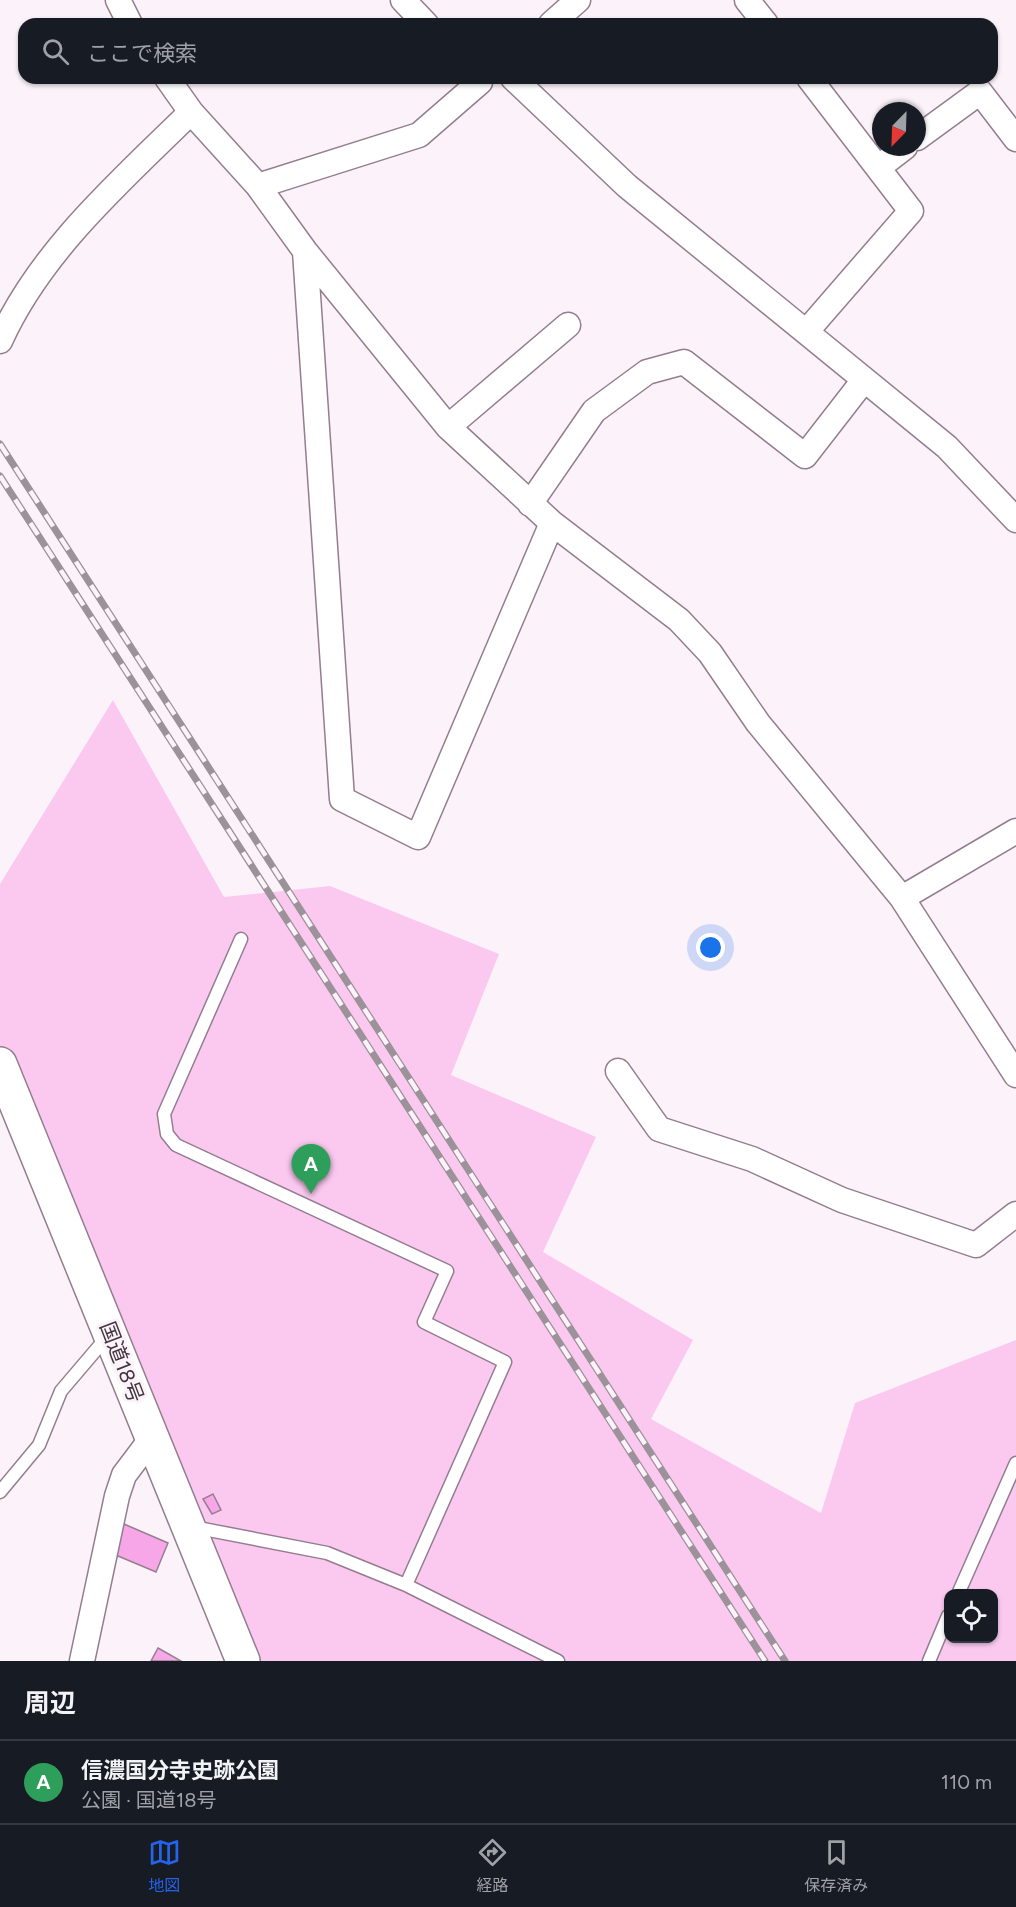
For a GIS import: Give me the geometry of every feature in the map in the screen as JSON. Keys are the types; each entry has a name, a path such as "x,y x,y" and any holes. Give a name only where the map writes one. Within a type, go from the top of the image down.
{"highway":[{"name":"国道18号","path":"0,1064 243,1661"}],"street":[{"path":"118,0 127,18"},
{"path":"403,0 420,18"},
{"path":"558,18 578,0"},
{"path":"747,0 761,18"},
{"path":"171,84 191,112 258,186 306,251 448,427 552,523 679,620 710,653 758,723 902,898 1016,1076"},
{"path":"258,186 419,135 475,84"},
{"path":"519,84 627,186 947,447 1016,520"},
{"path":"806,332 911,212 879,166 813,84"},
{"path":"926,131 980,92 1016,139"},
{"path":"0,340 11,316 52,257 98,205 191,112"},
{"path":"879,166 893,156"},
{"path":"306,251 342,799 418,837 552,523"},
{"path":"448,427 568,325"},
{"path":"530,504 594,411 647,372 684,362 805,456 864,380"},
{"path":"902,898 1016,831"},
{"path":"618,1071 659,1129 752,1159 842,1200 976,1245 1016,1214"},
{"path":"82,1661 117,1496 124,1474 152,1438"}],"lane":[{"path":"241,939 164,1114 167,1134 176,1145 447,1271 424,1322 505,1362 406,1585"},
{"path":"0,1492 39,1444 61,1391 111,1333"},
{"path":"960,1589 1016,1463"},
{"path":"189,1526 327,1553 406,1585 558,1661"},
{"path":"929,1661 944,1625"}],"shaded area":[{"path":"113,700 224,897 330,886 499,954 451,1075 596,1137 543,1252 693,1340 651,1419 821,1513 855,1403 1016,1340 1016,1661 241,1661 0,1066 0,884"}],"building":[{"path":"213,1494 221,1510 212,1514 203,1499"},
{"path":"124,1524 168,1543 156,1572 111,1553"},
{"path":"158,1648 181,1661 151,1661"}],"railway":[{"path":"0,444 785,1661"},
{"path":"0,476 765,1661"}],"place":[{"name":"信濃国分寺史跡公園","path":"311,1194"}]}
